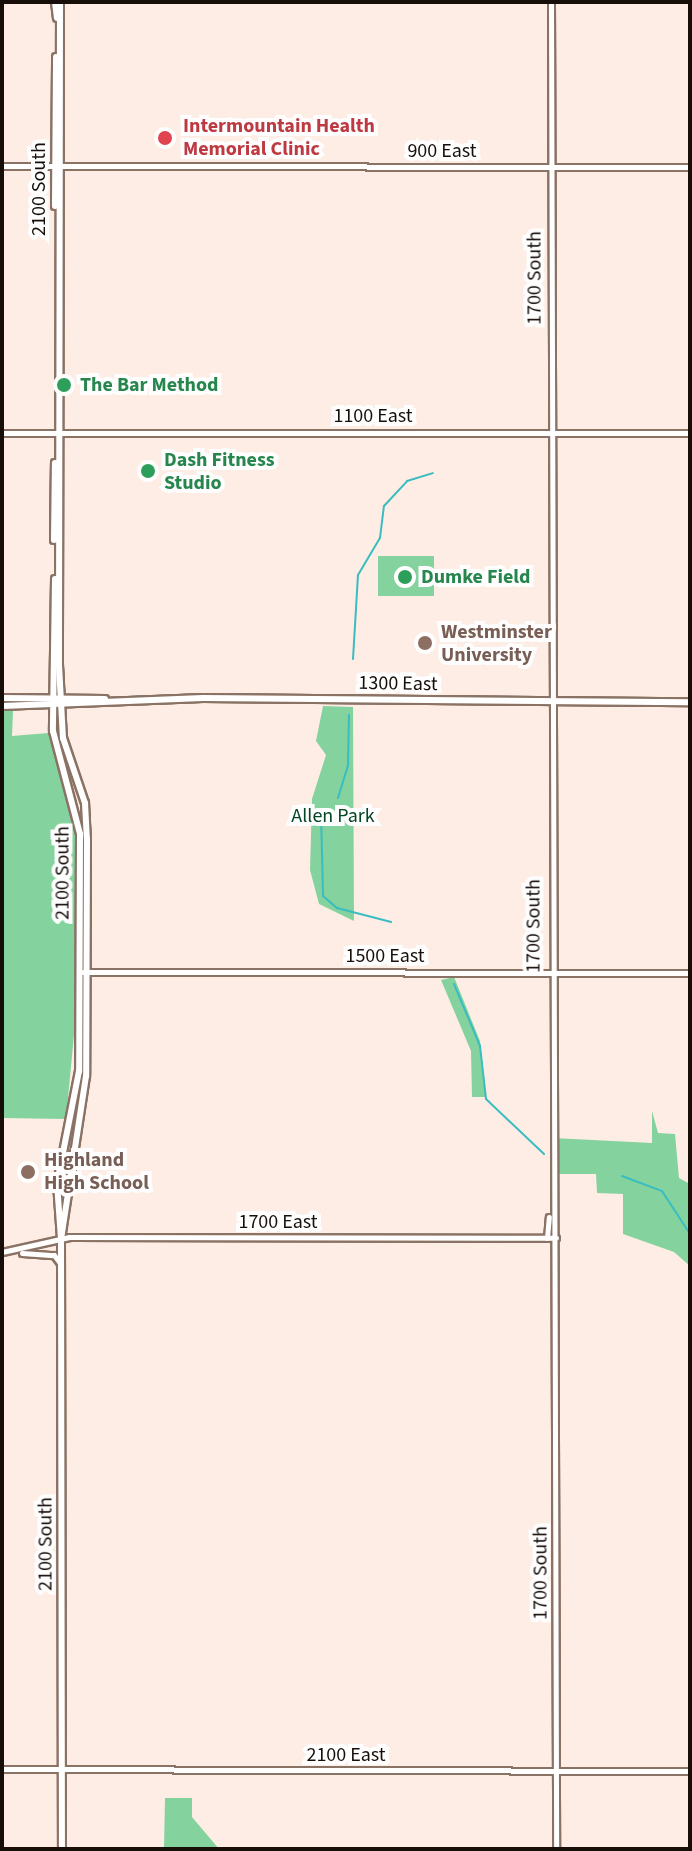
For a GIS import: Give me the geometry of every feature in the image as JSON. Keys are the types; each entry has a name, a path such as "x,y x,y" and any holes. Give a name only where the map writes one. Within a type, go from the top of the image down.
{"main road":[{"name":"2100 South","path":"58,2 55,69 60,132 53,353 59,632 54,741 79,820 85,1083 66,1172 61,1239 62,1849"},
{"name":"2100 South","path":"55,374 59,300 58,2"},
{"path":"55,229 58,239"},
{"path":"55,279 59,300"},
{"path":"53,353 56,365"},
{"name":"2100 South","path":"56,460 53,595 57,701"},
{"path":"54,525 58,542"},
{"path":"53,595 59,632"},
{"name":"1300 East","path":"2,698 57,701"},
{"name":"1300 East","path":"2,706 105,699 690,702"}],"street":[{"name":"1700 South","path":"551,2 549,972 550,1213 556,1238 556,1849"},
{"name":"900 East","path":"2,166 690,167"},
{"name":"1100 East","path":"2,433 690,433"},
{"name":"1500 East","path":"83,972 690,973"},
{"path":"547,1238 550,1213"},
{"name":"1700 East","path":"2,1252 17,1252 61,1239 556,1238"},
{"path":"17,1252 54,1255 62,1266"},
{"name":"2100 East","path":"2,1769 690,1771"}],"green space":[{"name":"Dumke Field","path":"378,556 434,556 434,596 378,596"},
{"name":"Allen Park","path":"323,706 353,707 354,921 319,904 310,870 312,799 326,755 316,741"},
{"path":"2,711 13,711 12,736 48,733 76,818 76,1014 66,1119 2,1118"},
{"path":"454,977 480,1041 486,1097 472,1097 471,1051 441,980"},
{"path":"652,1111 658,1133 675,1134 679,1178 690,1184 690,1266 674,1252 623,1234 623,1194 597,1193 596,1174 553,1174 553,1138 652,1143"},
{"path":"165,1798 192,1798 192,1817 219,1849 164,1849"}],"waterway":[{"path":"353,659 358,575 380,538 384,506 407,481 433,473"},
{"path":"338,798 348,765 349,715"},
{"path":"321,813 323,896 337,908 391,922"},
{"path":"454,984 480,1046 486,1099 544,1154"},
{"path":"622,1176 662,1191 690,1234"}],"place":[{"name":"Intermountain Health Memorial Clinic","path":"165,138"},
{"name":"The Bar Method","path":"64,385"},
{"name":"Dash Fitness Studio","path":"148,471"},
{"name":"Dumke Field","path":"405,577"},
{"name":"Westminster University","path":"425,643"},
{"name":"Highland High School","path":"28,1172"}]}
